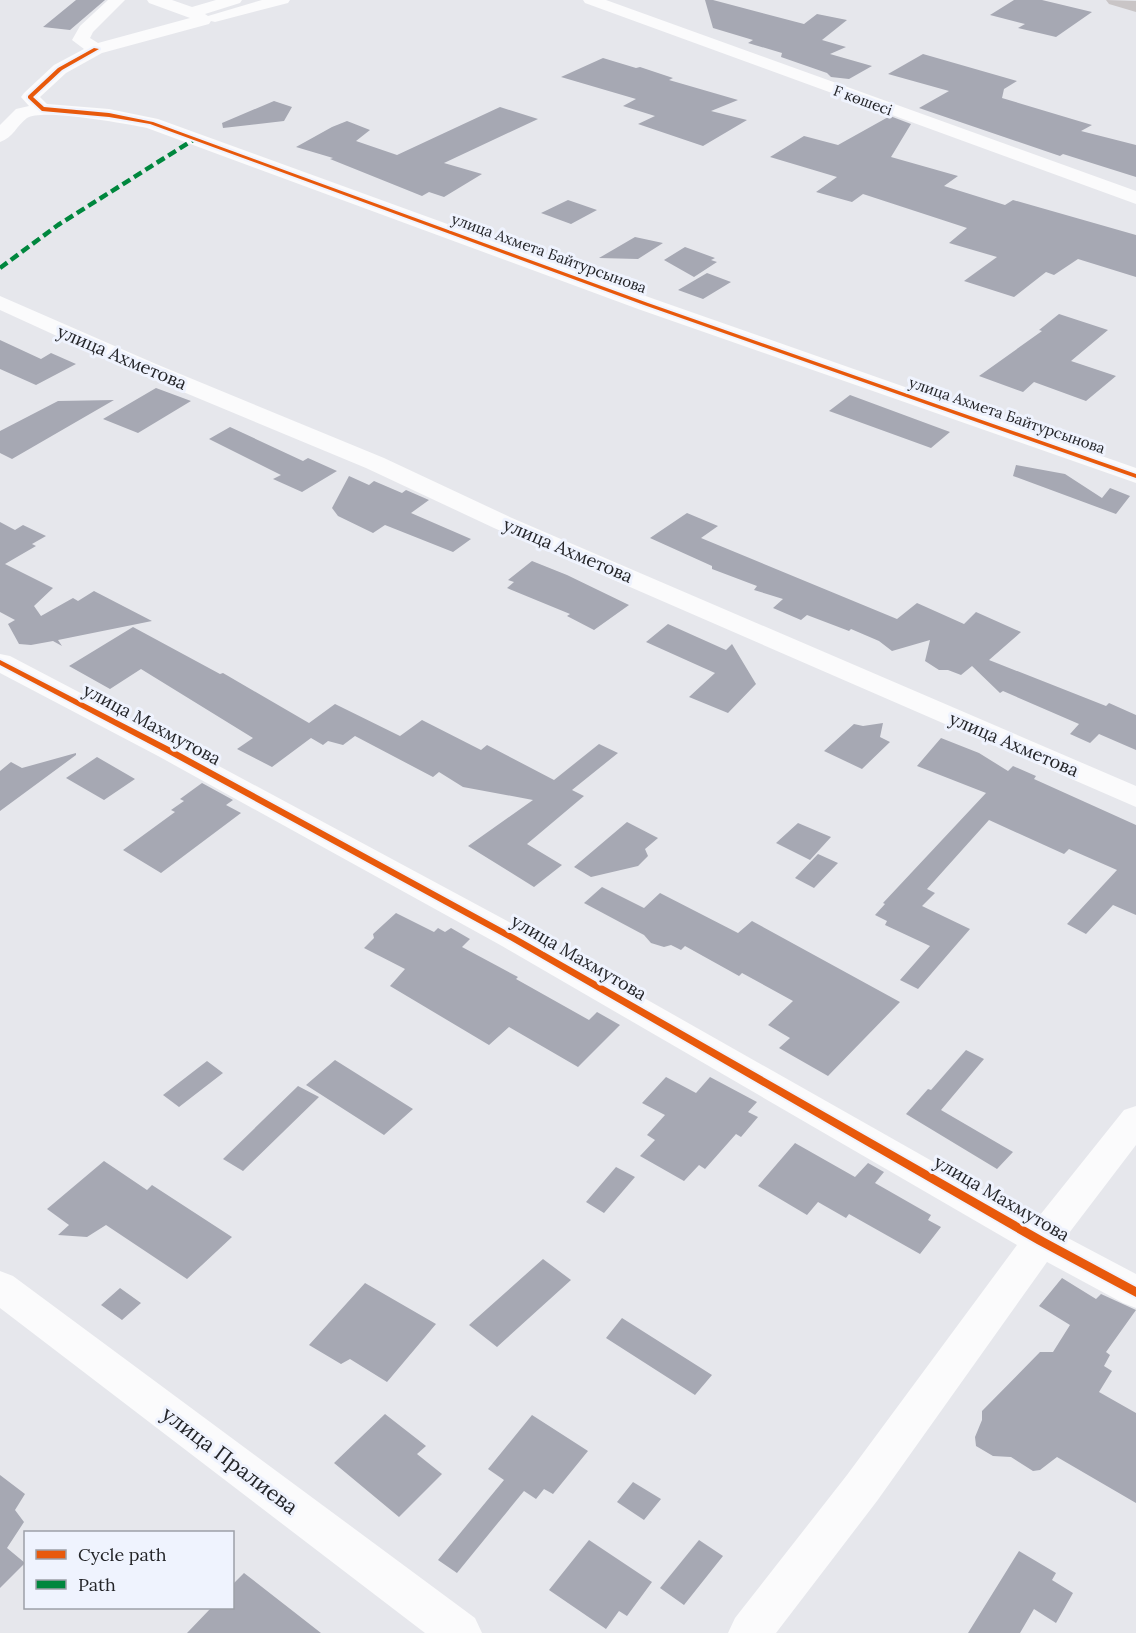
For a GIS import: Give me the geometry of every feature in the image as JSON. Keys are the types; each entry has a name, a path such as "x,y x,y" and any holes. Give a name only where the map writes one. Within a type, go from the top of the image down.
{"street":[{"path":"96,49 80,37 117,0"},
{"path":"155,0 198,16 282,0"},
{"path":"0,136 31,107 60,69 96,49 198,16 234,0"},
{"name":"F көшесі","path":"591,0 1136,198"},
{"path":"1114,0 1136,7"},
{"name":"улица Ахмета Байтурсынова","path":"31,107 108,115 151,123 179,136 635,300 1136,476"},
{"name":"улица Ахметова","path":"0,302 148,369 375,463 503,523 1136,797"},
{"name":"улица Махмутова","path":"0,662 168,750 513,938 1041,1241 1136,1292"},
{"path":"750,1633 862,1488 1041,1241 1136,1119"},
{"name":"улица Пралиева","path":"0,1287 460,1633"}],"building":[{"path":"76,0 105,0 70,30 43,27"},
{"path":"705,0 713,0 804,24 817,14 847,20 822,40 846,47 830,54 872,66 849,79 831,77 827,73 781,57 782,53 748,43 753,40 713,28"},
{"path":"1014,0 1042,0 1092,12 1056,37 1018,28 1025,24 990,15"},
{"path":"923,54 1017,81 1004,89 1002,98 1092,125 1081,131 1136,145 1136,177 1063,154 1060,156 919,108 949,91 888,74"},
{"path":"603,58 636,68 640,67 673,78 669,80 738,100 711,111 747,120 703,146 638,124 655,116 623,106 636,99 561,77"},
{"path":"274,101 292,107 284,121 223,128 222,123"},
{"path":"500,107 538,119 444,163 482,174 444,197 429,192 422,196 330,159 333,158 296,147 347,121 370,130 356,141 397,155"},
{"path":"890,116 911,124 891,157 958,176 944,186 1005,205 1013,200 1136,235 1136,277 1078,259 1054,275 1046,272 1014,297 964,281 997,257 949,243 967,228 863,194 852,202 816,192 837,177 770,157 804,136 838,145"},
{"path":"568,200 597,210 571,224 541,213"},
{"path":"635,237 663,243 638,259 599,258"},
{"path":"685,247 715,258 711,260 717,262 694,277 664,260"},
{"path":"707,273 731,282 703,299 678,290"},
{"path":"1059,314 1108,330 1071,361 1116,376 1086,401 1034,382 1023,392 979,376 1042,331 1039,330"},
{"path":"0,340 41,359 51,353 76,364 36,385 0,369"},
{"path":"156,388 191,401 138,433 103,419"},
{"path":"850,395 950,432 931,448 829,411"},
{"path":"114,400 12,459 0,453 0,431 58,401"},
{"path":"230,427 303,461 308,458 337,471 302,492 273,479 281,475 209,439"},
{"path":"1016,465 1065,474 1102,498 1110,488 1130,496 1116,514 1013,476"},
{"path":"349,476 369,485 374,481 402,493 406,490 429,500 411,513 471,539 453,552 385,525 373,533 338,516 332,508"},
{"path":"687,513 718,526 701,538 897,619 917,603 964,624 976,612 1021,632 989,660 1106,706 1109,703 1136,715 1136,750 1099,734 1090,743 1070,734 1079,724 1003,691 1000,693 972,666 961,675 948,670 939,670 925,661 930,640 892,651 879,641 851,629 849,631 807,615 801,620 773,608 783,599 754,590 757,586 712,569 712,566 650,538"},
{"path":"0,522 15,530 23,525 46,536 32,544 36,546 5,564 53,588 34,606 41,616 73,598 78,601 94,591 152,621 58,640 62,646 53,641 31,645 19,644 8,624 15,620 0,612"},
{"path":"532,561 629,605 594,630 567,616 570,614 507,588 514,582 508,580"},
{"path":"668,624 726,650 732,644 756,684 728,713 689,697 715,673 646,642"},
{"path":"133,627 220,674 223,673 309,723 335,704 400,736 422,720 481,750 487,745 554,780 599,744 618,753 572,790 584,796 527,844 562,865 534,887 468,846 533,800 463,787 439,772 433,777 355,736 343,745 328,741 323,745 311,738 272,767 237,749 253,738 141,669 110,689 69,666"},
{"path":"883,723 880,737 890,742 862,769 824,751 854,724 863,726"},
{"path":"941,738 979,753 1008,771 1013,766 1036,776 1034,779 1136,825 1136,915 1113,905 1086,934 1067,924 1117,870 1069,849 1064,854 989,820 927,889 935,893 922,906 970,929 918,989 900,980 930,946 885,925 887,921 875,915 885,904 883,903 986,793 917,766"},
{"path":"76,753 0,811 0,771 11,762 22,768"},
{"path":"97,757 135,779 104,800 66,778"},
{"path":"202,783 233,800 226,805 241,813 161,873 123,850 175,812 171,810 184,801 180,799"},
{"path":"627,822 658,838 645,849 648,856 638,866 591,877 574,867"},
{"path":"798,823 831,837 810,860 776,843"},
{"path":"818,854 838,863 814,888 795,878"},
{"path":"602,887 644,908 660,893 738,933 752,921 900,1002 828,1076 779,1048 790,1038 768,1025 793,1001 742,973 739,976 685,946 681,950 671,945 664,947 651,943 644,935 584,903"},
{"path":"396,913 434,932 438,928 445,932 451,928 470,939 462,947 518,977 516,979 589,1020 597,1012 620,1025 578,1067 509,1027 489,1045 390,986 405,969 364,948 374,938 373,934"},
{"path":"966,1050 984,1059 941,1110 1013,1152 997,1169 906,1114 928,1089 931,1090"},
{"path":"335,1060 413,1109 384,1135 306,1085"},
{"path":"207,1061 223,1073 179,1107 163,1095"},
{"path":"666,1077 696,1093 710,1077 757,1102 748,1112 758,1117 741,1137 736,1134 705,1169 699,1165 684,1181 640,1156 655,1140 647,1135 665,1115 642,1103"},
{"path":"298,1086 319,1097 243,1171 223,1159"},
{"path":"795,1143 855,1177 868,1163 884,1172 875,1183 931,1215 928,1220 941,1227 920,1254 849,1214 846,1218 818,1202 807,1215 758,1186"},
{"path":"104,1161 147,1190 152,1185 232,1237 187,1279 106,1225 87,1237 58,1235 69,1225 47,1209"},
{"path":"616,1167 635,1177 604,1213 586,1202"},
{"path":"543,1259 571,1280 497,1347 469,1325"},
{"path":"1062,1278 1096,1299 1101,1294 1136,1310 1106,1352 1110,1355 1104,1366 1112,1371 1099,1392 1136,1413 1136,1503 1057,1457 1040,1470 1033,1471 1011,1457 993,1456 976,1446 975,1437 982,1420 982,1411 1040,1352 1053,1352 1070,1325 1039,1306"},
{"path":"365,1283 436,1324 387,1382 350,1359 341,1364 309,1345"},
{"path":"120,1288 141,1303 122,1320 101,1305"},
{"path":"622,1318 712,1375 695,1395 606,1338"},
{"path":"385,1414 426,1446 417,1454 442,1474 399,1517 334,1463"},
{"path":"532,1415 588,1451 553,1494 544,1489 536,1499 524,1491 457,1573 438,1560 504,1480 488,1469"},
{"path":"0,1475 25,1494 15,1510 24,1522 7,1548 24,1564 0,1588"},
{"path":"633,1482 661,1499 644,1520 617,1502"},
{"path":"589,1540 652,1582 627,1616 619,1611 606,1629 549,1590"},
{"path":"699,1540 723,1556 684,1605 660,1588"},
{"path":"1019,1551 1056,1573 1052,1580 1073,1593 1056,1623 1034,1609 1020,1633 968,1633"},
{"path":"244,1573 321,1633 187,1633 210,1609 234,1609 234,1583"}],"marked path":[{"path":"0,268 58,225 193,140"}],"cycle path":[{"path":"96,49 60,69 30,97 42,109 109,115 151,123 646,304 1136,476"},
{"path":"0,662 168,750 513,938 1041,1241 1136,1292"}]}
